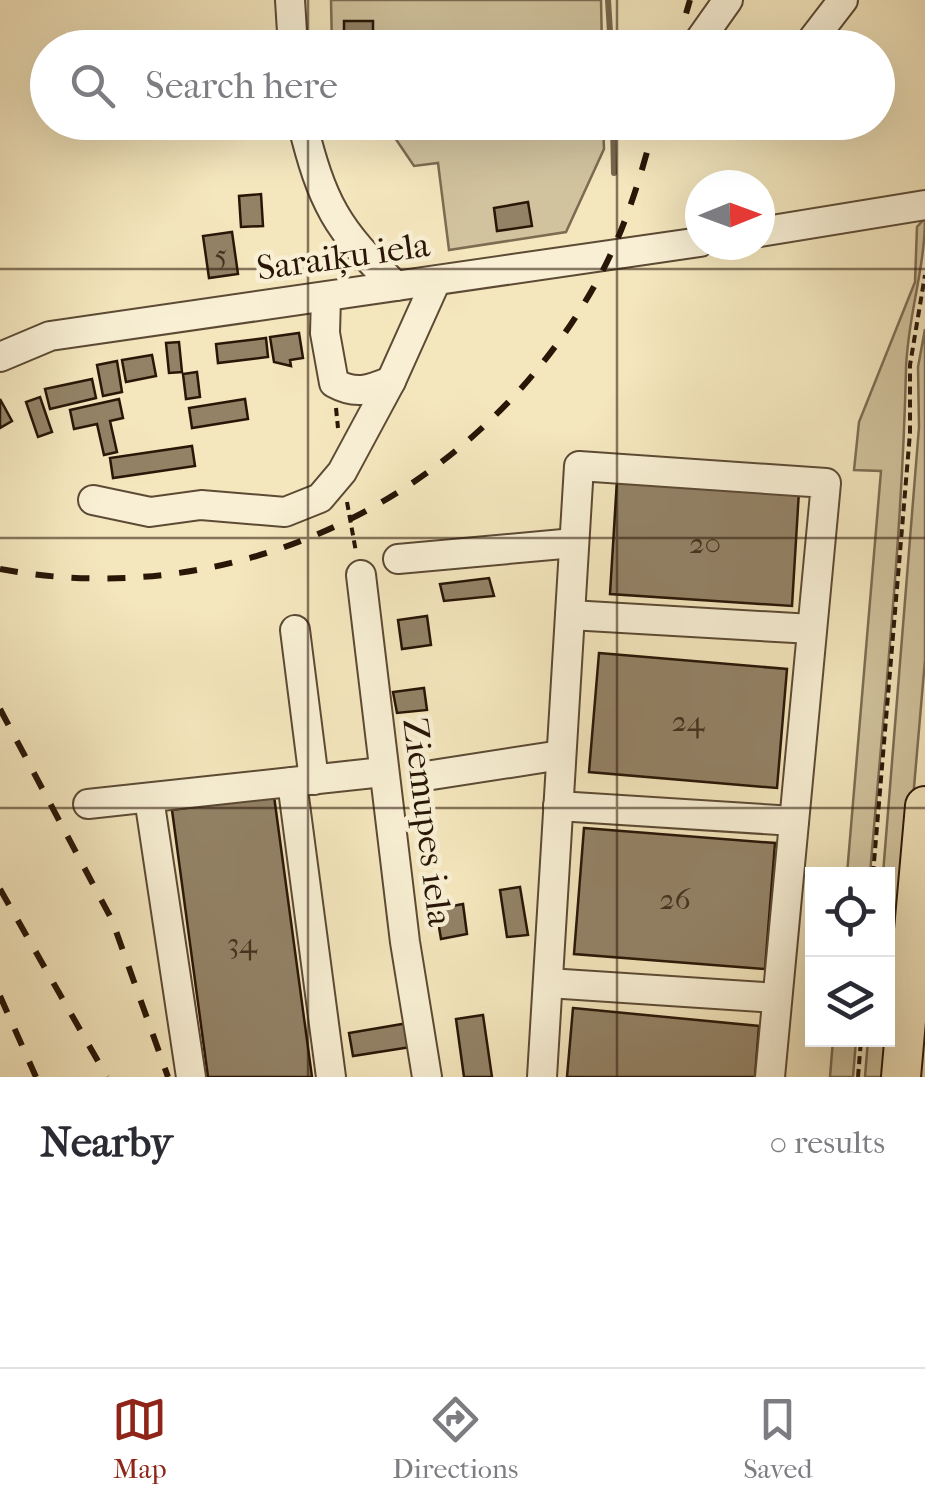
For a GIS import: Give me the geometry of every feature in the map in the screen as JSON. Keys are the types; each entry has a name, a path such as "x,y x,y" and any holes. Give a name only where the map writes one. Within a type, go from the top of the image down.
{"main road":[{"path":"901,1077 925,806"}],"street":[{"path":"290,0 292,30"},
{"path":"707,30 728,0"},
{"path":"820,30 844,0"},
{"path":"306,140 315,175 346,238 396,286"},
{"path":"775,229 925,204"},
{"name":"Saraiķu iela","path":"0,357 50,336 685,244"},
{"path":"93,500 150,512 201,504 285,512 320,498 342,472 391,381 436,280"},
{"path":"326,296 325,333 334,383 350,391 367,391 391,381"},
{"path":"542,1077 579,466 826,483 770,1077"},
{"path":"398,559 574,543"},
{"name":"Ziemupes iela","path":"361,575 383,772 426,1077"},
{"path":"570,615 812,628"},
{"path":"295,630 303,781 331,1077"},
{"path":"432,775 561,755"},
{"path":"88,804 383,772"},
{"path":"150,798 191,1077"},
{"path":"558,806 794,821"},
{"path":"548,983 777,998"}],"path":[{"path":"874,867 910,434 910,365 925,275"},
{"path":"858,1077 860,1047"}],"shaded area":[{"path":"331,0 601,0 602,30 332,30"},
{"path":"396,140 604,140 604,149 566,232 449,250 438,163 414,166"},
{"path":"925,218 907,351 897,559 871,867 848,867 881,471 854,470 859,422 915,282 917,227"},
{"path":"925,329 925,660 895,1008 895,867 884,867 919,427 918,367"},
{"path":"832,1047 855,1047 853,1077 830,1077"},
{"path":"867,1047 892,1047 889,1077 865,1077"}],"building":[{"path":"344,21 373,21 373,30 344,30"},
{"path":"261,194 263,226 241,227 239,196"},
{"path":"528,202 532,226 497,231 494,208"},
{"path":"232,232 238,274 209,278 203,236"},
{"path":"299,333 303,358 290,360 291,366 274,362 270,337"},
{"path":"266,338 268,357 218,363 216,344"},
{"path":"179,342 182,372 169,373 166,343"},
{"path":"152,355 156,376 126,382 122,360"},
{"path":"117,361 122,392 103,396 97,365"},
{"path":"197,372 200,397 186,399 183,374"},
{"path":"92,379 96,398 50,409 45,389"},
{"path":"40,397 52,432 38,437 26,402"},
{"path":"0,399 12,421 0,428"},
{"path":"119,399 123,418 110,421 117,452 104,455 97,424 74,429 70,410"},
{"path":"245,399 248,419 192,428 189,408"},
{"path":"192,446 195,466 113,478 110,458"},
{"path":"617,480 799,491 792,606 610,594"},
{"path":"489,578 494,596 444,601 440,584"},
{"path":"427,616 431,645 402,649 398,620"},
{"path":"599,653 787,669 777,788 589,772"},
{"path":"424,688 427,710 397,713 393,692"},
{"path":"274,796 312,1077 208,1077 172,810"},
{"path":"584,828 775,843 765,969 574,954"},
{"path":"520,887 528,935 507,937 500,890"},
{"path":"463,904 467,934 441,939 436,909"},
{"path":"573,1008 759,1026 755,1077 567,1077"},
{"path":"483,1015 492,1077 464,1077 456,1019"},
{"path":"408,1023 411,1047 353,1056 349,1033"}],"waterway":[{"path":"608,0 610,30"},
{"path":"613,140 614,173"}],"railway":[{"path":"681,30 690,0"},
{"path":"0,569 91,578 181,573 267,553 349,520 425,474 494,417 553,349 611,254 650,140"},
{"path":"0,709 112,920 168,1077"},
{"path":"0,889 107,1077"},
{"path":"0,996 36,1077"}]}
